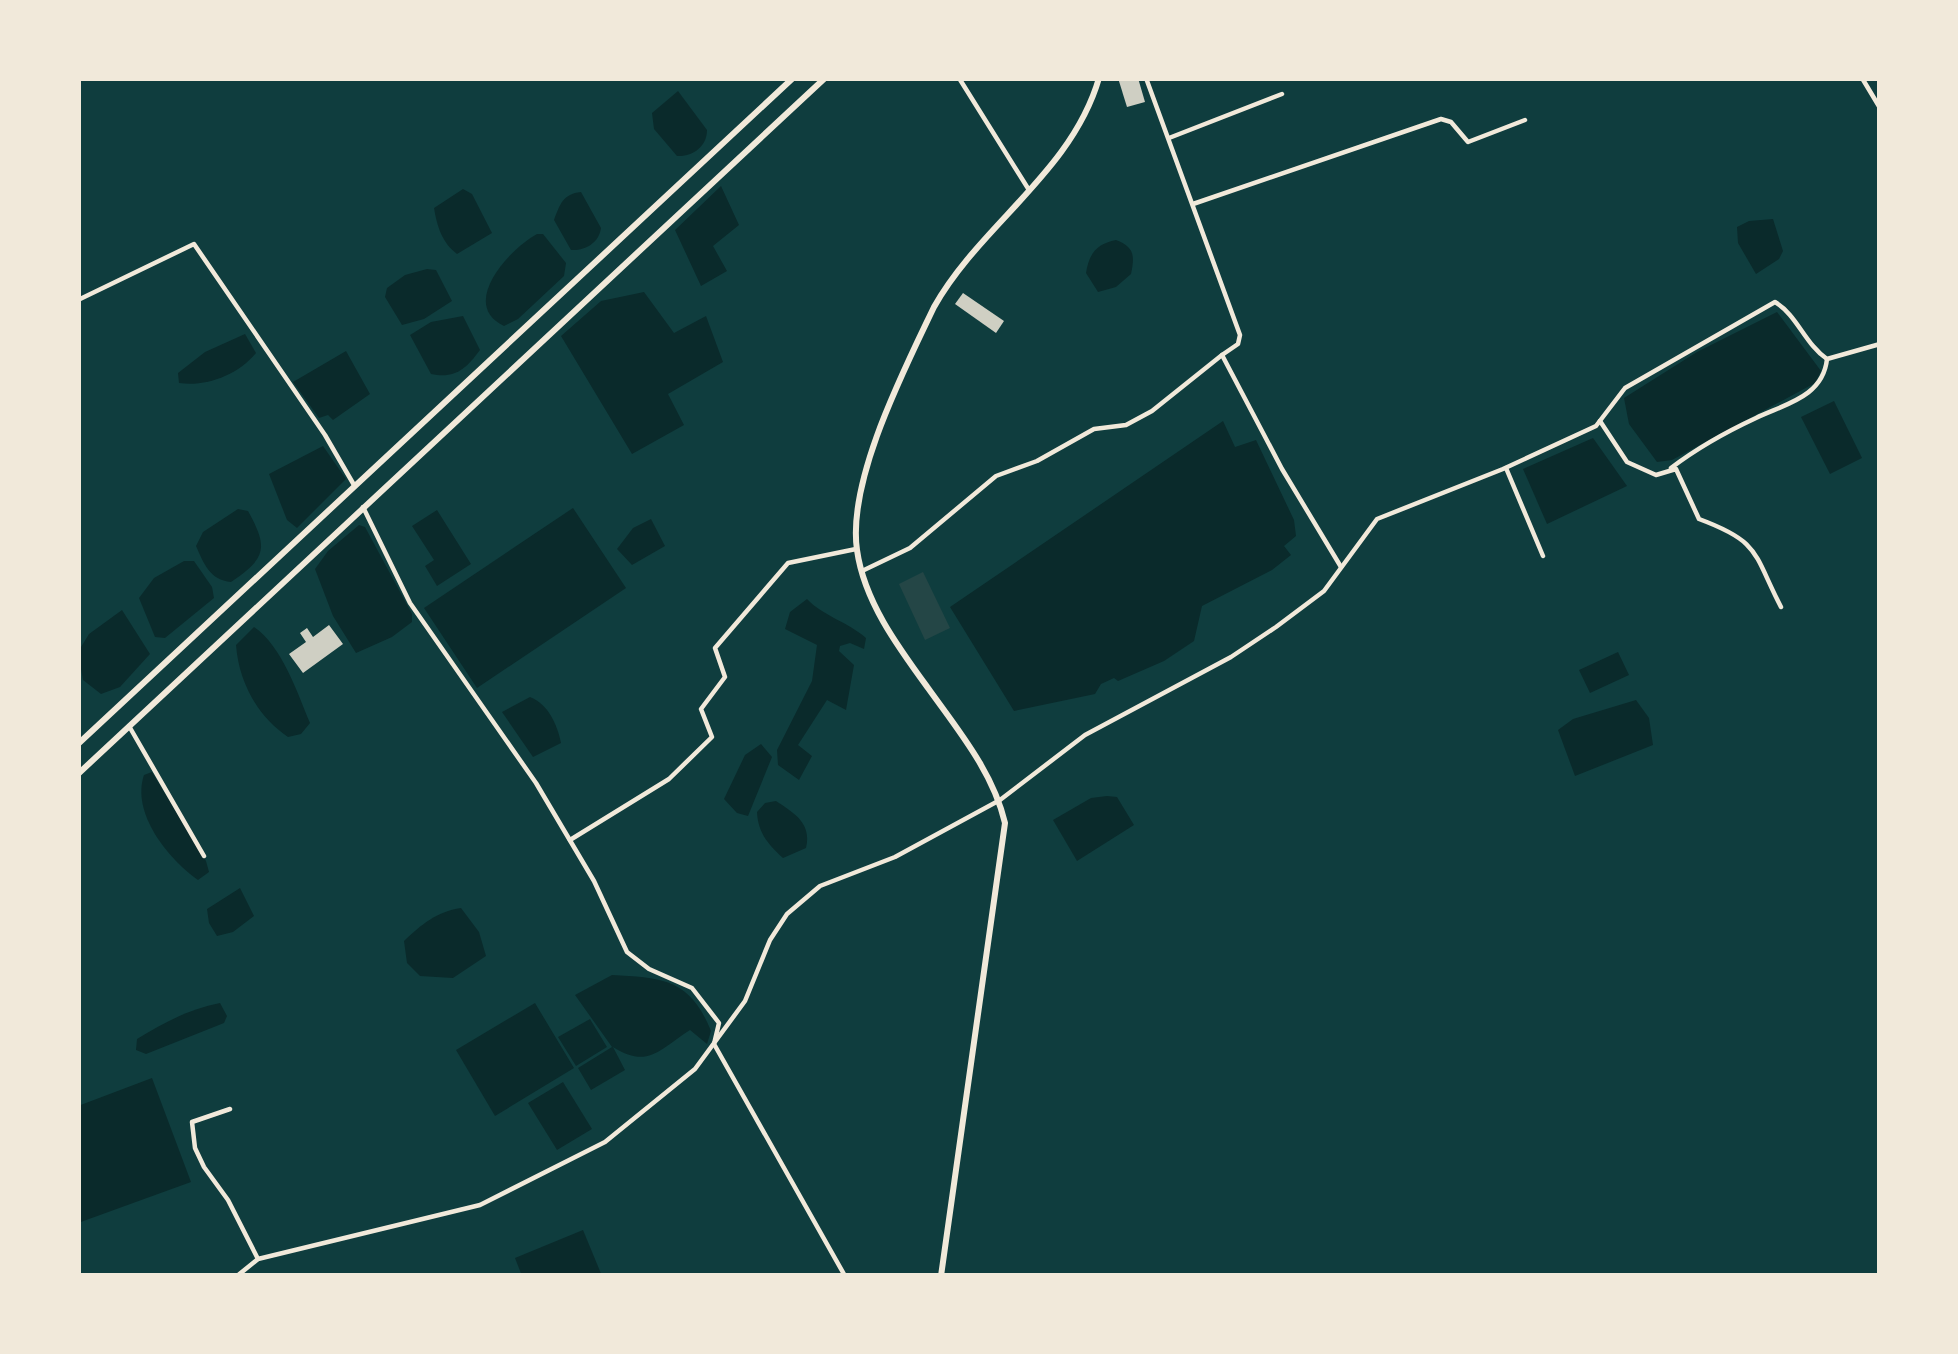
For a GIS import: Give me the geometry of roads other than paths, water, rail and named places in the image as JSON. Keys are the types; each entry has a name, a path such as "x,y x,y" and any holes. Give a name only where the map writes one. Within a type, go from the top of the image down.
{"highway":[{"path":"78,744 794,78"},
{"path":"78,774 825,78"},
{"path":"941,1276 1005,823 1000,800 973,751 889,634 862,572 856,517 866,471 945,286 1082,123 1099,78"}],"street":[{"path":"959,78 1029,191"},
{"path":"862,572 910,548 996,476 1094,429 1126,425 1139,418 1238,344 1240,335 1146,78"},
{"path":"1862,78 1880,108"},
{"path":"1169,138 1282,94"},
{"path":"1193,204 1441,119 1451,122 1468,142 1526,121"},
{"path":"78,300 194,244 354,484"},
{"path":"237,1276 258,1259 480,1205 605,1142 695,1070 745,1000 770,940 803,900 832,880 895,857 1000,800 1085,735 1231,657 1324,591 1378,519 1596,426 1625,388 1775,302 1827,359 1880,344"},
{"path":"1222,355 1342,570"},
{"path":"1600,421 1627,462 1656,476 1754,419 1789,406 1816,387 1827,359"},
{"path":"1506,468 1543,556"},
{"path":"1667,471 1676,469 1699,519 1752,546 1781,608"},
{"path":"363,507 410,603 512,745 621,934 626,952 649,969 692,988 719,1023 714,1044 844,1276"},
{"path":"569,840 669,778 712,737 700,709 724,677 715,648 788,563 856,549"},
{"path":"129,726 204,856"},
{"path":"230,1109 193,1123 195,1148 258,1259"}]}
